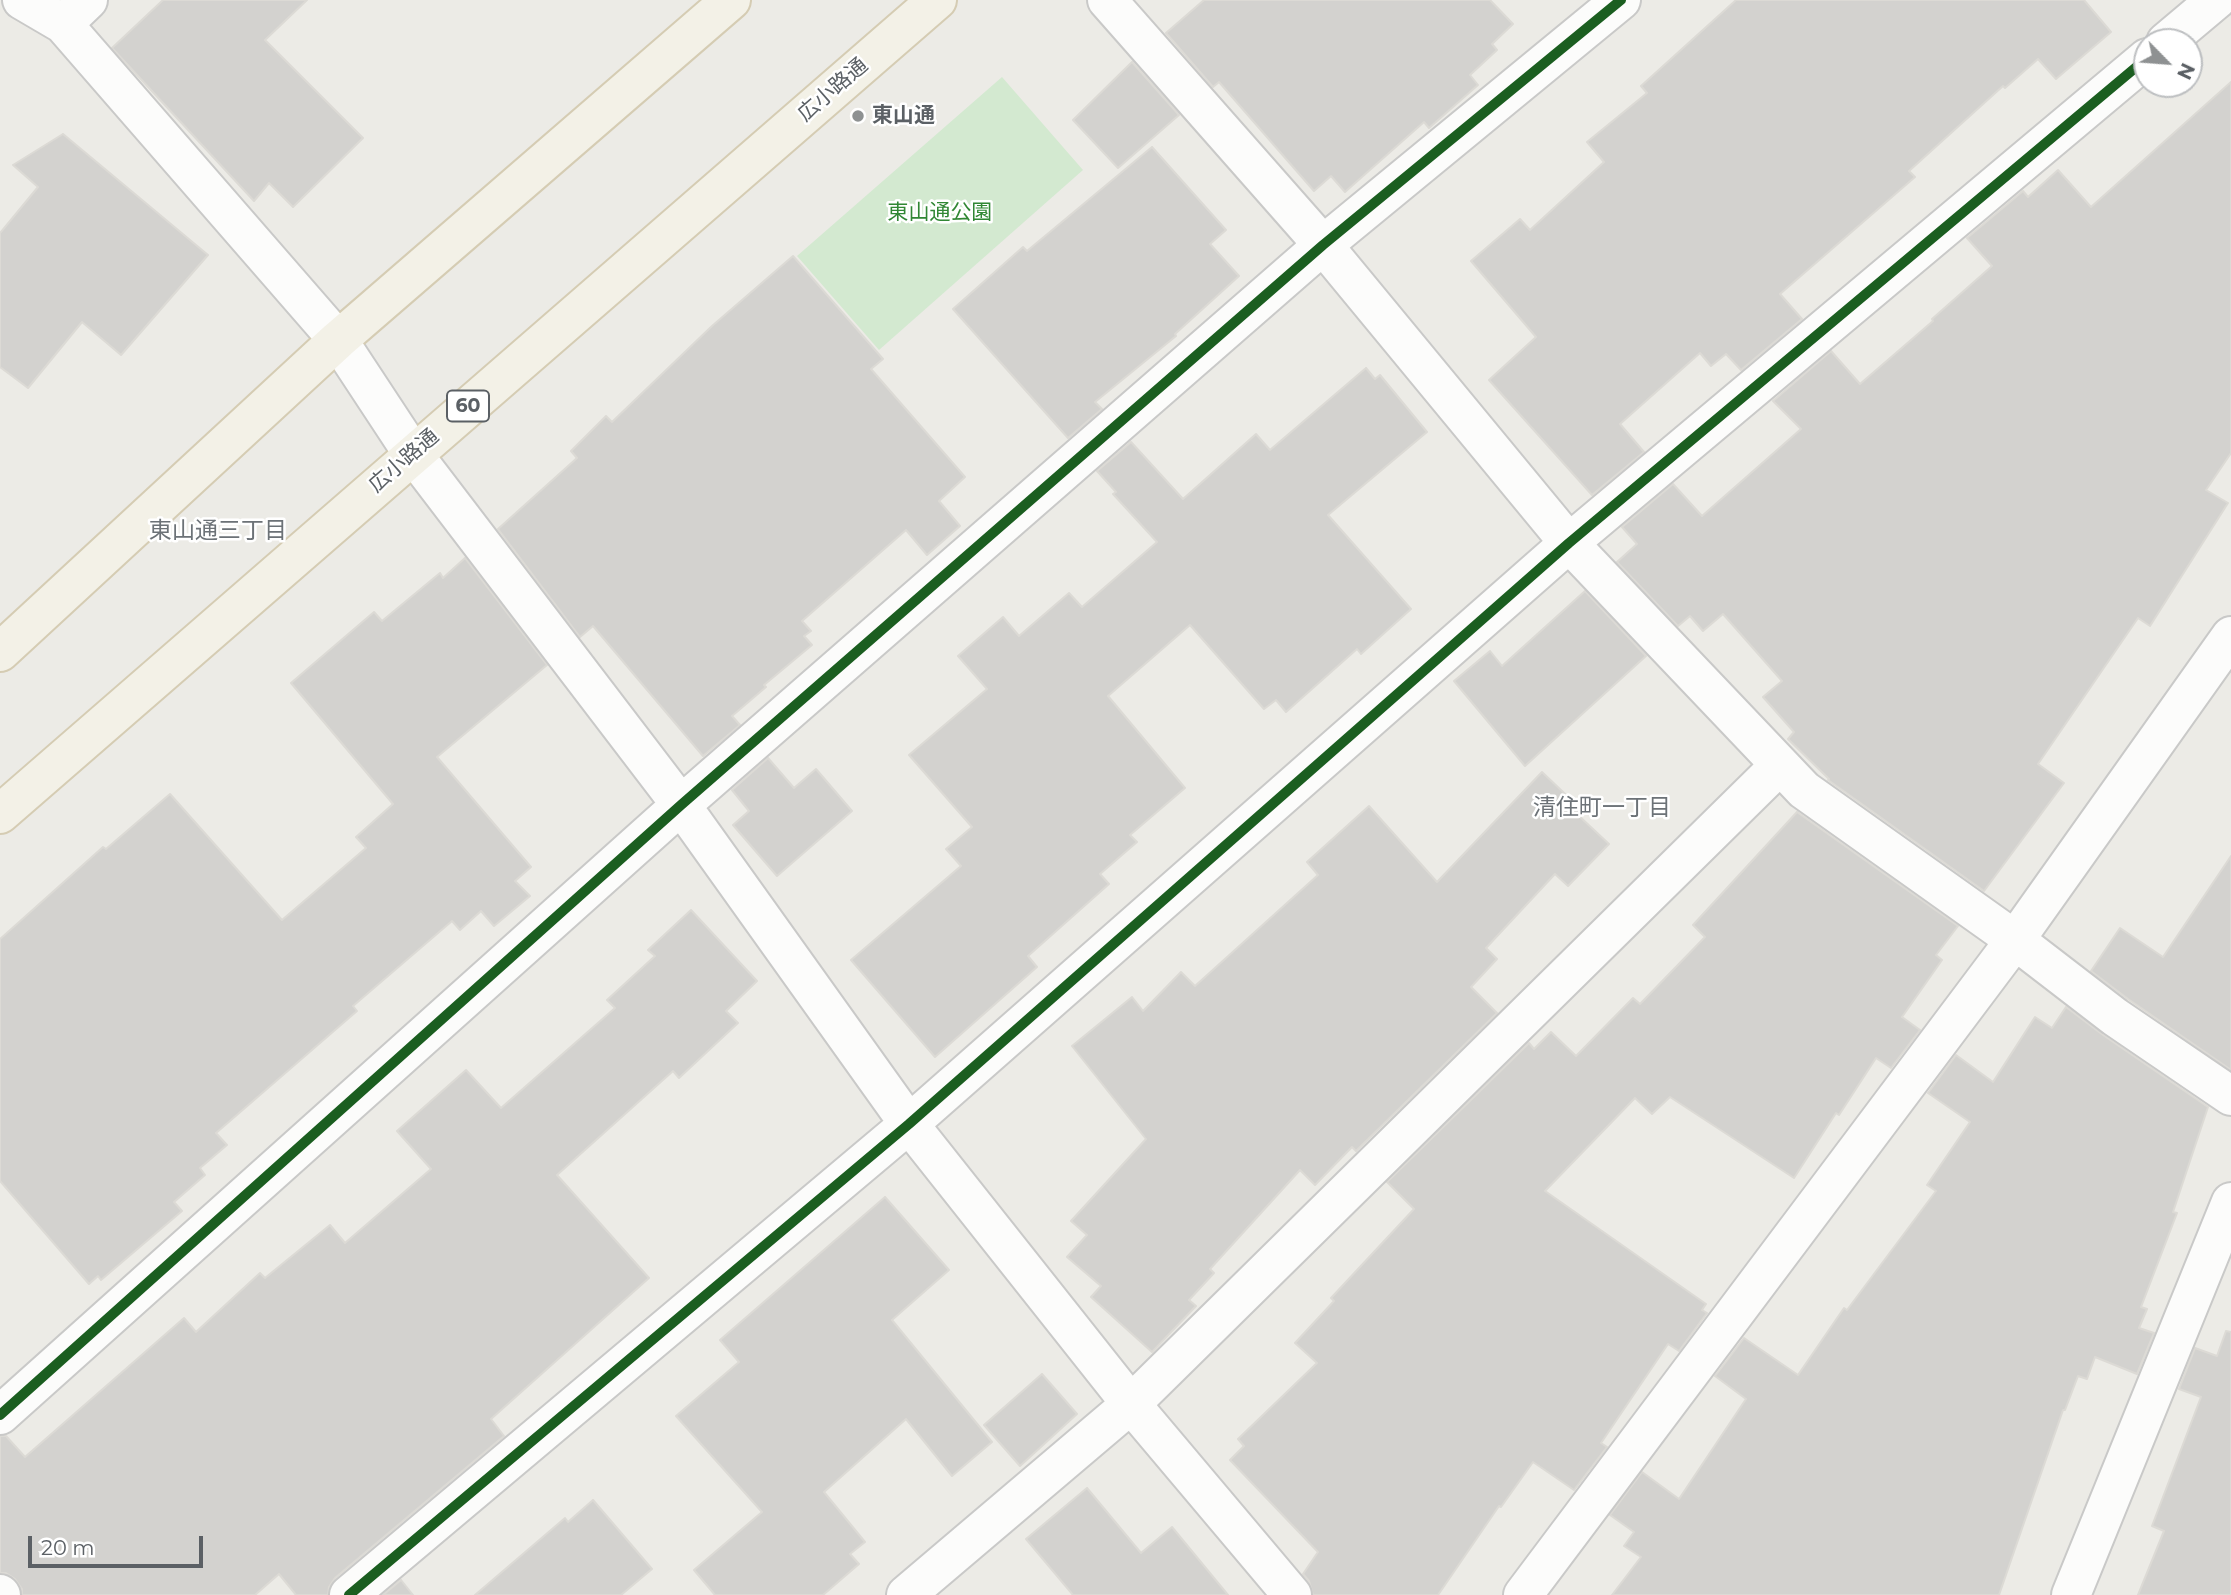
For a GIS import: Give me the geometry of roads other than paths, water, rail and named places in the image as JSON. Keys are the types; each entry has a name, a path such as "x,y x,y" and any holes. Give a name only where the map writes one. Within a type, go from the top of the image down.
{"main road":[{"path":"0,653 338,340 731,0"},
{"name":"広小路通","path":"0,814 937,0"}],"street":[{"path":"22,0 75,12 338,340 413,454 681,805 909,1124 1131,1404 1292,1595"},
{"path":"1107,0 1323,245 1569,543 1804,790 2015,940 2115,1017 2231,1096"},
{"path":"0,1415 681,805 1323,245 1621,0"},
{"path":"2183,28 2216,0"},
{"path":"349,1595 909,1124 1569,543 2133,70"},
{"path":"1523,1595 2015,940 2231,636"},
{"path":"906,1595 1131,1404 1780,765"},
{"path":"2071,1595 2231,1202"}],"place":[{"name":"東山通","path":"858,116"}],"district":[{"name":"東山通三丁目","path":"218,531"},
{"name":"清住町一丁目","path":"1602,808"}],"park label":[{"name":"東山通公園","path":"940,213"}]}
